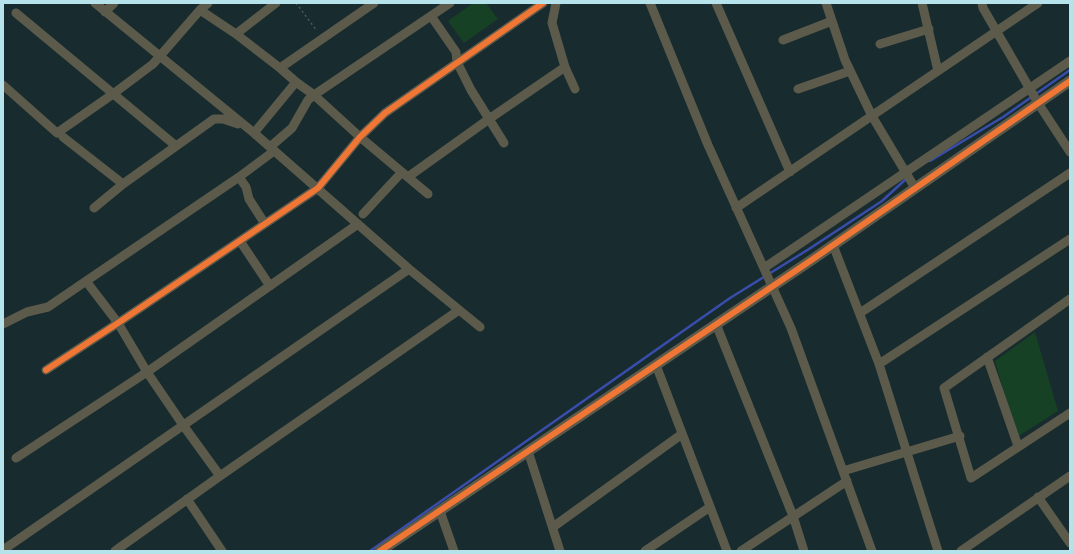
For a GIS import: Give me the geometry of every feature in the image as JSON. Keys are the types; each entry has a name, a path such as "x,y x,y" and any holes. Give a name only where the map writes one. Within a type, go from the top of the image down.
{"street":[{"path":"94,3 254,133 409,269 480,327"},
{"path":"105,12 114,3"},
{"path":"3,85 57,134 153,64 200,10 208,3"},
{"path":"236,34 276,3"},
{"path":"280,68 374,3"},
{"path":"3,324 27,312 48,306 239,177 272,149 292,128 308,100 314,95 450,3"},
{"path":"46,370 118,324 318,188 360,136 385,113 543,3"},
{"path":"556,3 552,23 566,67 575,89"},
{"path":"650,3 708,145 791,328 872,551"},
{"path":"716,3 790,172"},
{"path":"826,3 850,71 872,116 915,188"},
{"path":"922,3 938,71"},
{"path":"982,3 1038,103 1070,152"},
{"path":"736,208 1038,3"},
{"path":"200,10 236,34 314,95 428,194"},
{"path":"16,13 176,146"},
{"path":"430,16 456,52 457,62 471,90 504,143"},
{"path":"783,40 832,21"},
{"path":"880,44 928,29"},
{"path":"764,268 1070,61"},
{"path":"363,214 405,174 566,67"},
{"path":"798,89 850,71"},
{"path":"380,551 833,246 1070,81"},
{"path":"254,133 296,82"},
{"path":"94,208 123,184 214,119 223,119 244,126"},
{"path":"63,137 123,184"},
{"path":"860,313 1070,173"},
{"path":"239,177 246,187 249,199 265,224"},
{"path":"16,458 148,372 358,224"},
{"path":"879,364 1070,238"},
{"path":"240,241 270,286"},
{"path":"833,246 879,364 938,551"},
{"path":"3,550 409,269"},
{"path":"86,281 118,324 183,425 220,476"},
{"path":"1070,299 944,388 960,436 971,478 1070,413"},
{"path":"115,551 187,499 459,310"},
{"path":"716,324 793,516 804,551"},
{"path":"986,357 1018,446"},
{"path":"656,365 727,551"},
{"path":"553,527 682,434"},
{"path":"843,471 960,436"},
{"path":"528,451 560,551"},
{"path":"961,551 1070,476"},
{"path":"741,551 846,481"},
{"path":"1038,497 1070,543"},
{"path":"187,499 222,551"},
{"path":"645,551 710,507"},
{"path":"440,510 454,551"}],"path":[{"path":"296,3 323,38"}],"green space":[{"path":"473,3 486,3 498,19 464,43 448,21"},
{"path":"1035,332 1058,411 1017,437 995,361"}],"waterway":[{"path":"930,161 1003,117 1070,70"},
{"path":"370,551 730,298 882,201 907,178"}],"cycle path":[{"path":"46,370 318,188 360,137 385,113 543,3"},
{"path":"380,551 813,259 1070,81"}]}
